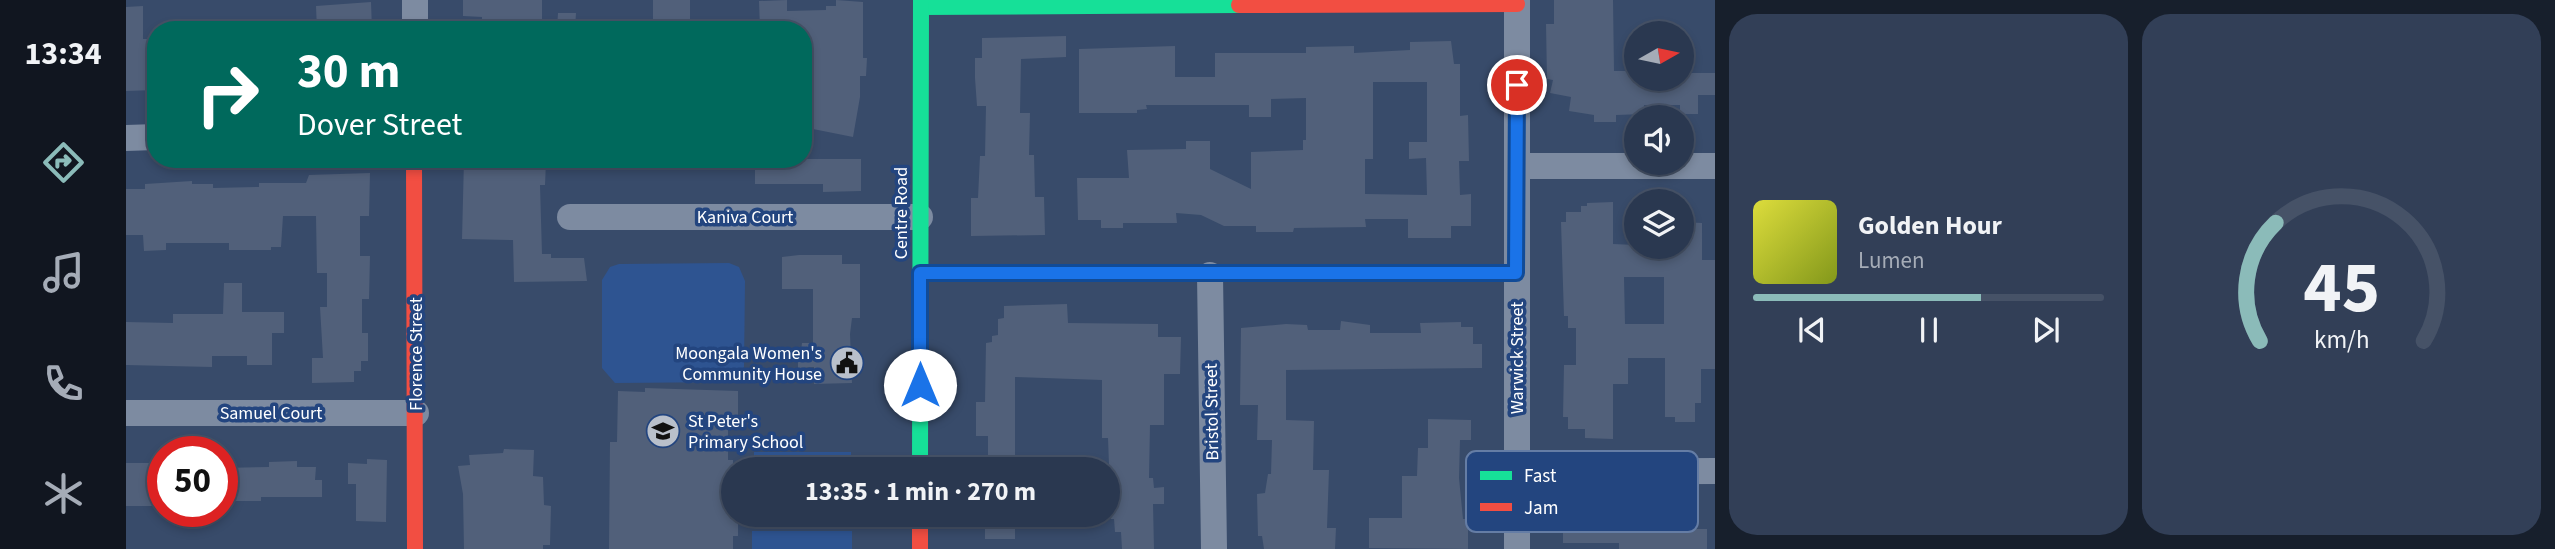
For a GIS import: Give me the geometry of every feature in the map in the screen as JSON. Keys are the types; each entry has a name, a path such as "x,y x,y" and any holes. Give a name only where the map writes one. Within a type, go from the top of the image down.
{"street":[{"path":"415,0 415,21"},
{"path":"921,3 1517,2"},
{"name":"Warwick Street","path":"1517,2 1517,451"},
{"name":"Centre Road","path":"920,457 921,3"},
{"path":"126,138 147,138"},
{"path":"1517,166 1715,166"},
{"name":"Florence Street","path":"414,168 415,549"},
{"name":"Kaniva Court","path":"570,217 920,217"},
{"path":"920,273 1516,273"},
{"name":"Bristol Street","path":"1210,275 1214,549"},
{"name":"Samuel Court","path":"126,413 416,413"},
{"path":"920,527 920,549"}],"shaded area":[{"path":"729,263 739,267 745,281 744,367 736,382 615,383 602,368 602,280 610,267 619,264"},
{"path":"754,452 851,452 851,457 754,457"},
{"path":"752,531 852,531 852,549 752,549"}],"building":[{"path":"463,0 542,0 542,21 482,21 482,17 463,16"},
{"path":"653,0 690,0 690,21 653,21"},
{"path":"787,0 787,11 826,10 826,6 836,6 836,0 863,2 863,58 867,58 866,76 860,76 860,97 853,137 812,129 812,21 760,21 759,1"},
{"path":"1554,0 1613,0 1614,71 1624,71 1624,91 1694,91 1694,73 1715,73 1715,95 1698,95 1698,114 1694,114 1694,105 1624,105 1624,115 1616,115 1616,122 1594,122 1594,115 1569,111 1571,97 1550,93 1553,80 1547,79 1546,24 1554,24"},
{"path":"371,2 372,21 317,21 316,6"},
{"path":"143,6 143,39 147,39 147,90 126,91 126,7"},
{"path":"558,13 576,13 576,21 558,21"},
{"path":"1066,36 1066,57 1021,59 1020,113 1030,113 1029,155 1034,155 1035,197 1044,197 1045,235 971,236 971,198 978,198 980,156 985,156 986,106 977,106 975,78 975,58 982,58 982,38"},
{"path":"1451,41 1454,64 1460,64 1460,116 1468,115 1469,161 1459,161 1460,195 1471,194 1471,226 1451,226 1451,238 1408,238 1408,219 1365,219 1366,227 1294,228 1293,232 1256,232 1256,226 1224,226 1201,215 1176,213 1177,223 1123,223 1123,228 1101,228 1101,220 1078,220 1077,178 1129,178 1127,150 1186,149 1186,141 1210,141 1210,169 1251,189 1251,152 1303,150 1303,140 1306,140 1306,98 1271,99 1271,117 1249,117 1249,105 1146,105 1147,109 1137,110 1137,113 1079,113 1079,49 1175,46 1175,77 1215,77 1215,53 1306,53 1306,47 1354,46 1354,53 1410,50 1410,42","holes":["1373,82 1427,82 1427,142 1409,142 1409,159 1426,158 1427,195 1365,194 1365,159 1373,159"]},
{"path":"812,159 861,159 861,191 823,192 823,184 755,184 755,168 812,168"},
{"path":"464,168 546,168 545,185 540,185 542,254 551,254 551,258 584,258 587,281 514,282 513,240 462,239"},
{"path":"370,173 369,216 360,216 360,256 370,256 369,299 362,299 362,333 368,333 368,361 361,361 361,371 354,371 354,382 312,383 312,358 323,358 320,307 327,307 327,273 317,273 316,216 283,216 281,247 271,247 271,250 229,250 229,243 166,243 166,250 144,251 143,235 126,235 126,189 145,189 145,184 192,181 192,184 213,184 213,188 259,187 259,183 306,183 309,175"},
{"path":"1613,202 1613,244 1624,244 1624,259 1694,259 1694,223 1702,223 1702,260 1715,260 1715,369 1701,369 1701,403 1695,403 1695,422 1675,422 1675,417 1665,417 1665,358 1628,358 1628,384 1613,384 1613,439 1585,438 1585,429 1568,429 1568,417 1563,417 1564,365 1576,365 1576,328 1568,328 1568,316 1564,316 1561,222 1566,222 1566,212 1581,212 1581,206 1587,206 1587,203","holes":["1624,277 1664,277 1664,324 1625,324"]},
{"path":"842,255 842,264 860,264 860,318 852,318 850,334 852,383 814,384 814,367 798,368 798,351 801,351 802,343 813,343 813,289 782,289 782,257"},
{"path":"224,283 242,283 242,312 284,312 284,333 272,333 272,365 247,365 247,356 212,356 212,367 126,365 126,322 173,323 173,314 223,314"},
{"path":"1067,304 1068,323 1158,324 1158,337 1181,337 1180,374 1164,374 1164,425 1150,425 1149,478 1153,478 1154,488 1164,487 1164,504 1153,504 1154,549 1122,549 1121,532 1115,532 1115,527 1120,527 1120,457 1109,457 1108,438 1102,438 1102,380 1015,377 1015,457 988,457 988,436 976,436 976,402 985,402 986,343 992,342 992,336 998,335 998,319 1004,318 1004,306"},
{"path":"1341,321 1370,325 1370,333 1421,333 1420,323 1461,322 1461,327 1473,327 1473,344 1482,344 1482,368 1286,370 1286,420 1314,421 1313,470 1329,470 1327,528 1336,528 1335,549 1264,549 1262,536 1258,536 1257,494 1265,493 1268,474 1271,474 1272,440 1257,440 1258,405 1240,405 1241,328 1286,324 1307,325 1308,330 1340,330"},
{"path":"645,388 738,391 738,421 728,421 728,457 721,457 721,527 738,527 738,536 733,536 733,549 609,549 610,442 617,442 618,391 645,392"},
{"path":"1428,419 1471,420 1471,440 1460,440 1459,478 1463,519 1466,519 1468,532 1468,549 1369,548 1369,518 1402,518 1402,476 1417,476 1418,448 1428,448"},
{"path":"504,449 534,450 533,476 543,477 544,505 551,506 550,545 543,545 543,549 464,549 463,494 458,466 470,465 469,455 503,453"},
{"path":"367,459 387,460 386,522 356,521 356,484 348,484 348,463 367,464"},
{"path":"297,461 297,467 316,467 315,480 322,480 322,497 261,497 261,501 238,501 238,468 269,467 269,462"},
{"path":"126,463 147,463 147,506 126,506"},
{"path":"985,527 1015,527 1015,539 985,539"},
{"path":"1698,529 1707,529 1707,549 1619,549 1619,543 1563,543 1563,532 1698,532"}],"traffic: fast":[{"path":"920,457 921,0"},
{"path":"921,7 1239,5"},
{"path":"1221,273 1516,273"}],"traffic: jam":[{"path":"1239,5 1517,4"},
{"path":"414,168 415,549"},
{"path":"920,273 1221,273"},
{"path":"920,527 920,549"}],"place":[{"name":"Moongala Women's Community House","path":"847,363"},
{"name":"St Peter's Primary School","path":"663,431"}],"route":[{"path":"920,385 920,273 1516,273 1517,85"}]}
